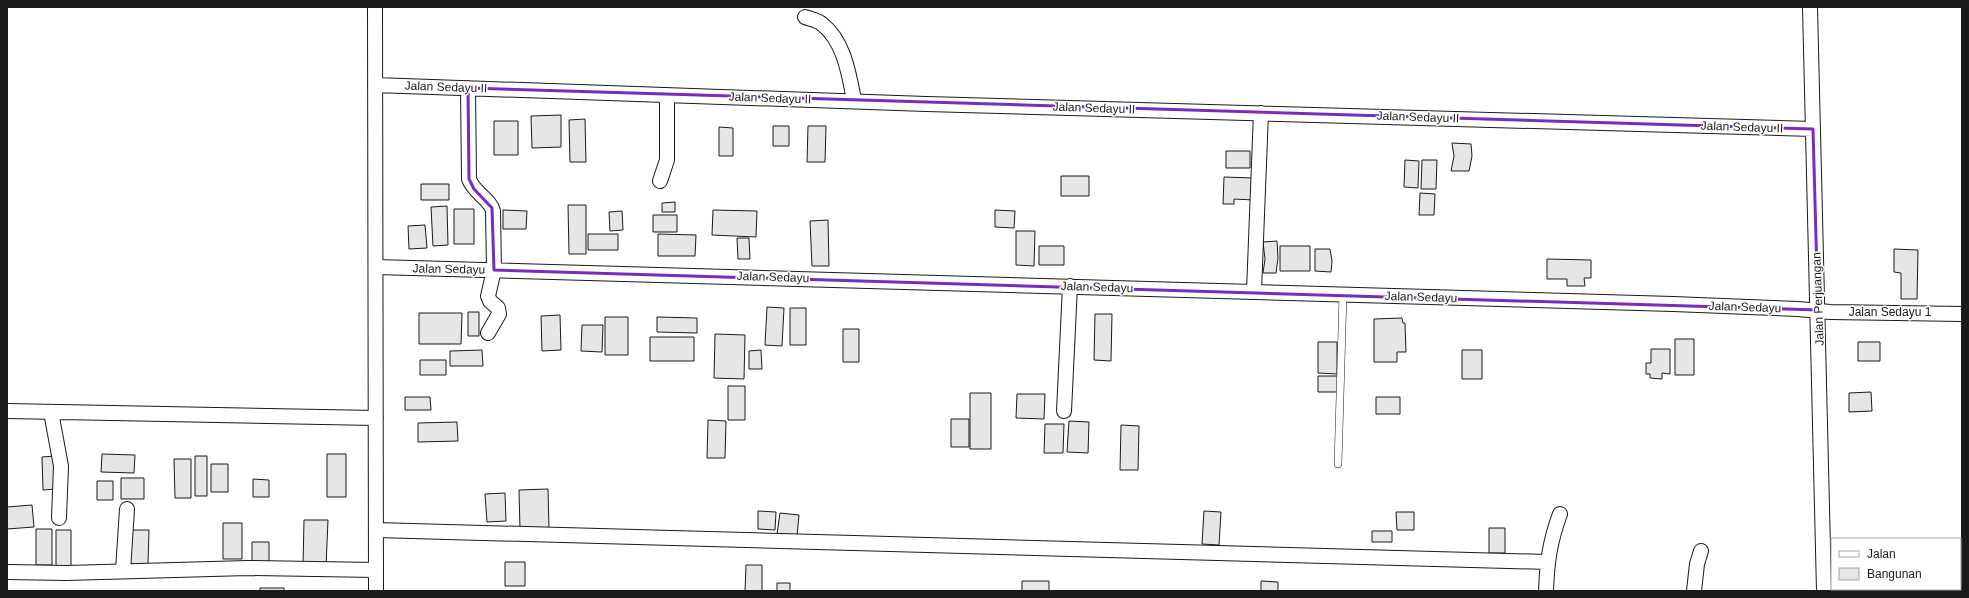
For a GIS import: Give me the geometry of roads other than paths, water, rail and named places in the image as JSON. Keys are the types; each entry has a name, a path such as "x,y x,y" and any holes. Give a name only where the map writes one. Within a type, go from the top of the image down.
{"street":[{"path":"375,7 376,591"},
{"name":"Jalan Perjuangan","path":"1810,7 1818,310 1828,545 1824,591"},
{"path":"805,17 821,22 832,33 841,50 849,74 854,100"},
{"name":"Jalan Sedayu II","path":"375,85 1813,129"},
{"path":"468,88 469,179 474,189 493,208 494,270 488,296 490,301 498,308 499,314 488,333"},
{"path":"660,181 667,160 668,95"},
{"path":"1254,291 1261,113"},
{"name":"Jalan Sedayu","path":"376,267 1254,291 1818,310"},
{"path":"1064,411 1070,286"},
{"name":"Jalan Sedayu 1","path":"1818,310 1962,314"},
{"path":"7,411 376,418"},
{"path":"51,412 61,466 59,518"},
{"path":"123,571 127,509"},
{"path":"1546,591 1547,562 1551,540 1560,514"},
{"path":"376,530 1547,562"},
{"path":"1694,591 1697,564 1701,551"},
{"path":"7,572 248,568 376,570"}],"lane":[{"path":"1338,464 1343,294"}]}
